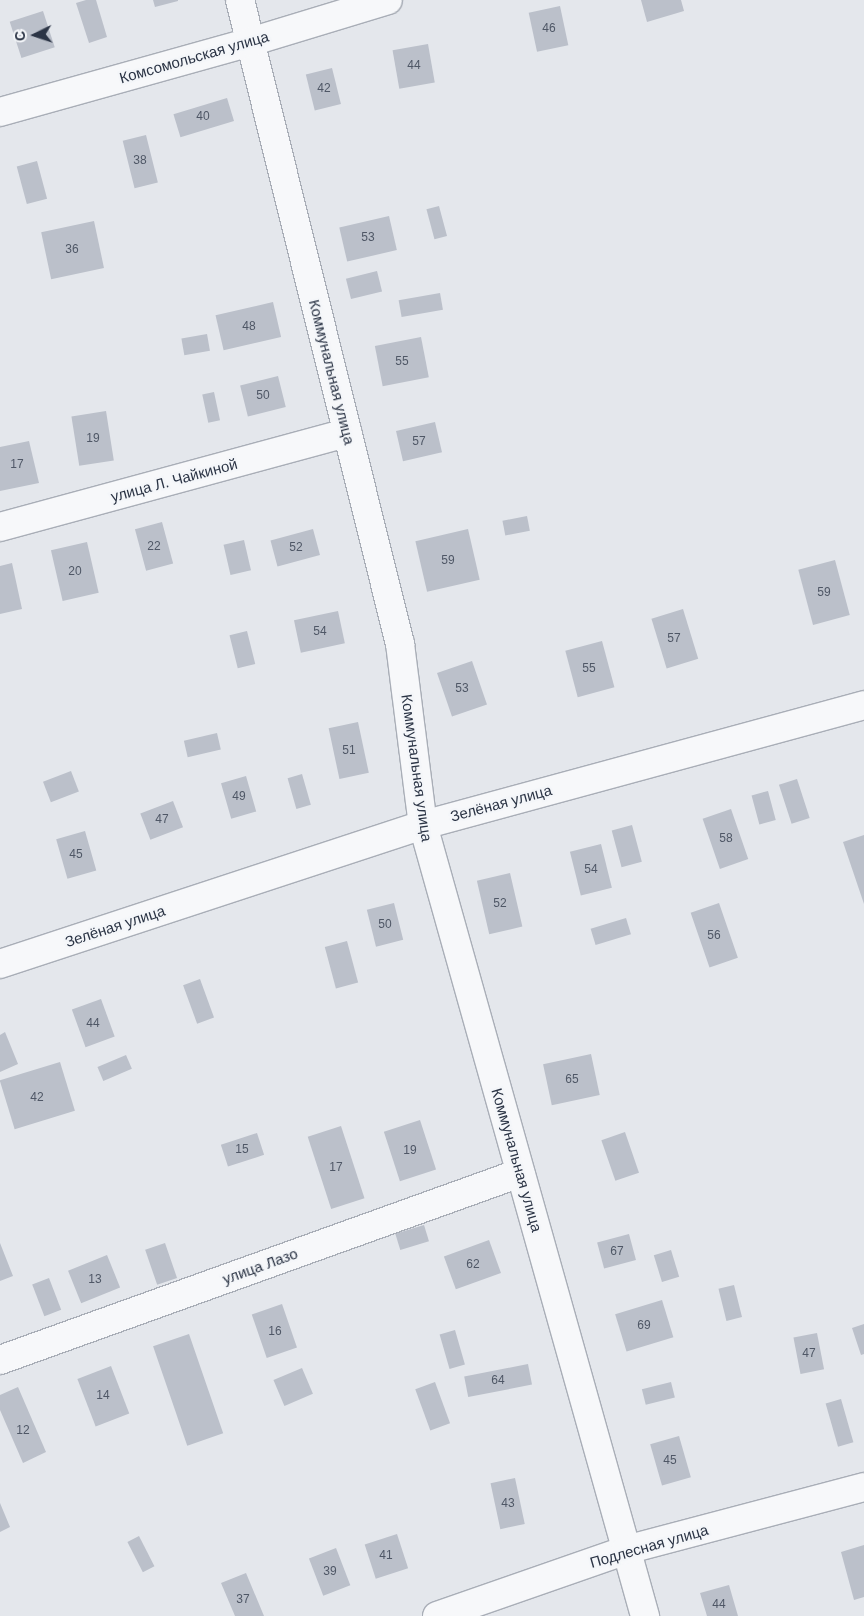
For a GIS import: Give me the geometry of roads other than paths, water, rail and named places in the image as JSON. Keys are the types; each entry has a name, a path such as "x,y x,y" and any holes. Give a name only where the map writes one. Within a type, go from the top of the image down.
{"street":[{"name":"Коммунальная улица","path":"240,0 400,644 423,824 645,1616"},
{"name":"Комсомольская улица","path":"0,112 250,42 388,0"},
{"name":"улица Л. Чайкиной","path":"0,527 347,432"},
{"name":"Зелёная улица","path":"0,964 423,824 864,705"},
{"name":"улица Лазо","path":"0,1360 520,1173"},
{"name":"Подлесная улица","path":"437,1616 626,1550 864,1488"}]}
